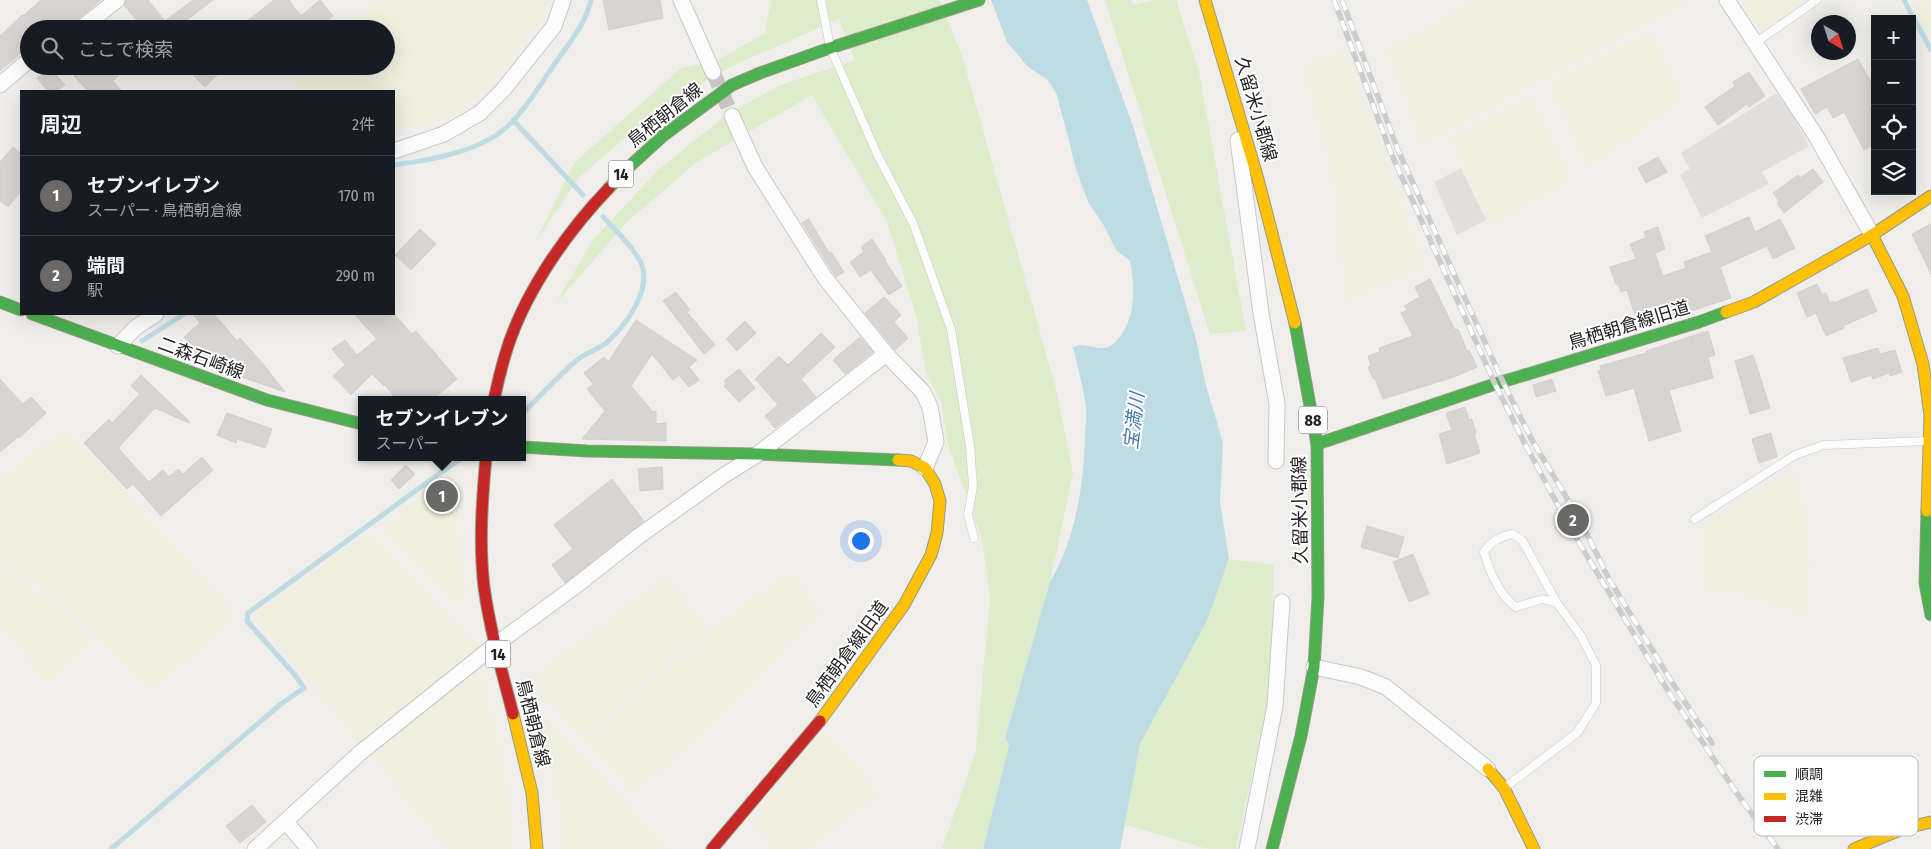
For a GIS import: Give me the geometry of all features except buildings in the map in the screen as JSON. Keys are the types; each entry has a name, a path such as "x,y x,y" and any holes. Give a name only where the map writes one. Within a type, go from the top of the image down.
{"main road":[{"name":"鳥栖朝倉線","path":"495,396 498,376 518,325 543,274 577,224 620,175 670,129 731,86 766,70 830,47 979,0"},
{"name":"久留米小郡線","path":"1205,0 1258,179 1290,300 1316,444 1318,597 1314,667 1301,736 1272,849"},
{"name":"鳥栖朝倉線旧道","path":"1316,444 1495,384 1699,322 1754,302 1872,235 1931,196"},
{"path":"1872,235 1891,271 1908,311 1923,364 1930,415 1925,582 1931,615"},
{"path":"0,302 20,310"},
{"name":"二森石崎線","path":"35,315 267,400 358,423"},
{"path":"526,447 587,451 758,454 911,461 925,468"},
{"name":"鳥栖朝倉線","path":"486,461 481,498 480,546 486,598 496,645 524,752 537,828 537,849"},
{"name":"鳥栖朝倉線旧道","path":"712,849 827,712 904,605 931,555 937,533 940,501 935,484 925,468"},
{"path":"1488,769 1504,788 1534,849"},
{"path":"1918,825 1931,822"},
{"path":"1854,849 1885,836"}],"street":[{"path":"91,20 117,0"},
{"path":"395,151 444,134 480,113 503,90 554,26 563,0"},
{"path":"682,0 713,72"},
{"path":"1727,0 1816,136 1872,235"},
{"path":"0,85 20,68"},
{"path":"1230,81 1261,313 1277,404 1276,460"},
{"path":"732,116 755,166 794,232 825,278 886,354 923,392 930,407 936,442 925,468"},
{"path":"118,346 135,328 154,315"},
{"path":"255,849 360,753 496,645 647,531 758,454 886,354"},
{"path":"1247,849 1275,706 1282,602"},
{"path":"1314,667 1361,677 1386,687 1488,769"},
{"path":"286,822 309,849"}],"lane":[{"path":"821,0 830,47 878,156 913,223 951,329 970,446 973,486 968,515 974,538"},
{"path":"1755,43 1817,0"},
{"path":"1695,519 1795,454 1824,445 1930,441"},
{"path":"1504,788 1578,733 1596,703 1596,665 1581,636 1557,603 1522,540 1512,534 1490,543 1484,552 1487,564 1508,601 1516,607 1543,598 1557,603"}],"green space":[{"path":"378,0 547,0 541,20 483,93 449,118 425,126 395,130 395,90 296,90 295,75 395,75 395,20 353,20"},
{"path":"771,0 940,0 963,59 1056,389 1073,473 1050,582 1005,737 1009,744 983,849 942,849 976,750 990,598 982,539 948,445 941,401 926,373 916,315 887,222 812,95 697,162 626,223 556,303 593,240 658,170 725,116 778,86 855,60 839,19 732,66 654,114 579,177 535,243 574,163 681,68 718,60 765,33"},
{"path":"1105,0 1131,0 1133,5 1154,0 1176,0 1199,72 1246,331 1210,334"},
{"path":"1477,0 1692,0 1422,144 1387,49"},
{"path":"1741,0 1806,0 1761,32"},
{"path":"1924,0 1931,0 1931,43 1912,7"},
{"path":"1651,31 1683,100 1588,168 1549,84"},
{"path":"1343,52 1346,54 1424,266 1345,303 1335,188 1304,65"},
{"path":"1531,95 1571,180 1491,226 1451,138"},
{"path":"65,428 234,612 221,632 149,690 100,638 47,593 0,560 0,480"},
{"path":"1794,469 1808,528 1811,564 1807,614 1748,596 1704,588 1703,524"},
{"path":"455,470 461,479 457,522 465,598 455,605 382,529"},
{"path":"371,535 482,650 362,744 253,617 342,551"},
{"path":"1229,559 1274,565 1270,691 1236,849 1208,849 1123,824 1140,744 1207,621"},
{"path":"0,566 44,597 94,639 47,683 0,624"},
{"path":"789,572 822,609 699,738 634,793 584,739 736,611"},
{"path":"667,576 709,628 581,737 529,679"},
{"path":"479,662 502,755 513,831 513,849 449,849 414,811 370,751"},
{"path":"541,712 668,849 561,849 562,822"},
{"path":"825,730 880,795 806,849 773,849 752,821"}],"shaded area":[{"path":"1777,93 1793,116 1809,146 1762,172 1769,184 1702,218 1680,175 1690,169 1681,153"},
{"path":"1461,168 1486,220 1457,235 1434,182"}],"water":[{"name":"宝満川","path":"991,0 1087,0 1133,126 1196,339 1205,382 1223,443 1220,502 1229,559 1207,621 1140,744 1120,849 983,849 1009,745 1005,738 1050,582 1066,547 1077,510 1083,472 1086,408 1073,347 1081,345 1100,348 1110,347 1128,323 1133,292 1130,261 1116,250 1103,224 1088,202 1076,169 1057,95 1048,80 1028,67 1007,42"}],"waterway":[{"path":"395,165 439,157 469,148 497,135 508,126 527,105 576,34 591,0"},
{"path":"1904,0 1931,50"},
{"path":"513,120 583,195"},
{"path":"526,410 576,361 614,336 622,327 641,294 643,271 640,261 628,243 603,217"},
{"path":"142,341 182,315"},
{"path":"111,849 281,704 304,688 295,675 247,621 248,613 458,461"}],"tunnel":[{"path":"713,72 732,116"}],"railway":[{"path":"1334,0 1391,153 1495,384 1524,442 1569,526 1668,691 1754,817"},
{"path":"1342,0 1398,150 1503,382 1532,440 1580,520 1609,579 1675,687 1712,743"},
{"path":"1768,836 1778,849"}],"traffic: fast":[{"path":"609,188 664,135 732,85 827,49 979,0"},
{"path":"0,302 20,310"},
{"path":"1317,444 1495,384 1699,322 1726,312"},
{"path":"35,315 267,400 358,423"},
{"path":"1272,849 1301,736 1314,667 1318,597 1317,444 1295,323"},
{"path":"526,447 587,451 758,454 898,460"},
{"path":"1927,511 1925,583 1931,615"}],"traffic: slow":[{"path":"1205,0 1258,179 1295,323"},
{"path":"1726,312 1754,302 1872,235 1931,196"},
{"path":"1872,235 1903,296 1923,364 1930,415 1927,511"},
{"path":"820,721 904,605 931,555 937,533 940,501 935,484 925,468 911,461 898,460"},
{"path":"513,714 532,793 537,849"},
{"path":"1488,769 1504,788 1534,849"},
{"path":"1918,825 1931,822"},
{"path":"1854,849 1886,836"}],"traffic: jam":[{"path":"495,396 512,336 533,290 576,225 609,188"},
{"path":"486,461 482,522 484,587 493,635 513,714"},
{"path":"712,849 820,721"}],"place":[{"name":"セブンイレブン","path":"442,496"},
{"name":"端間","path":"1573,520"}]}
